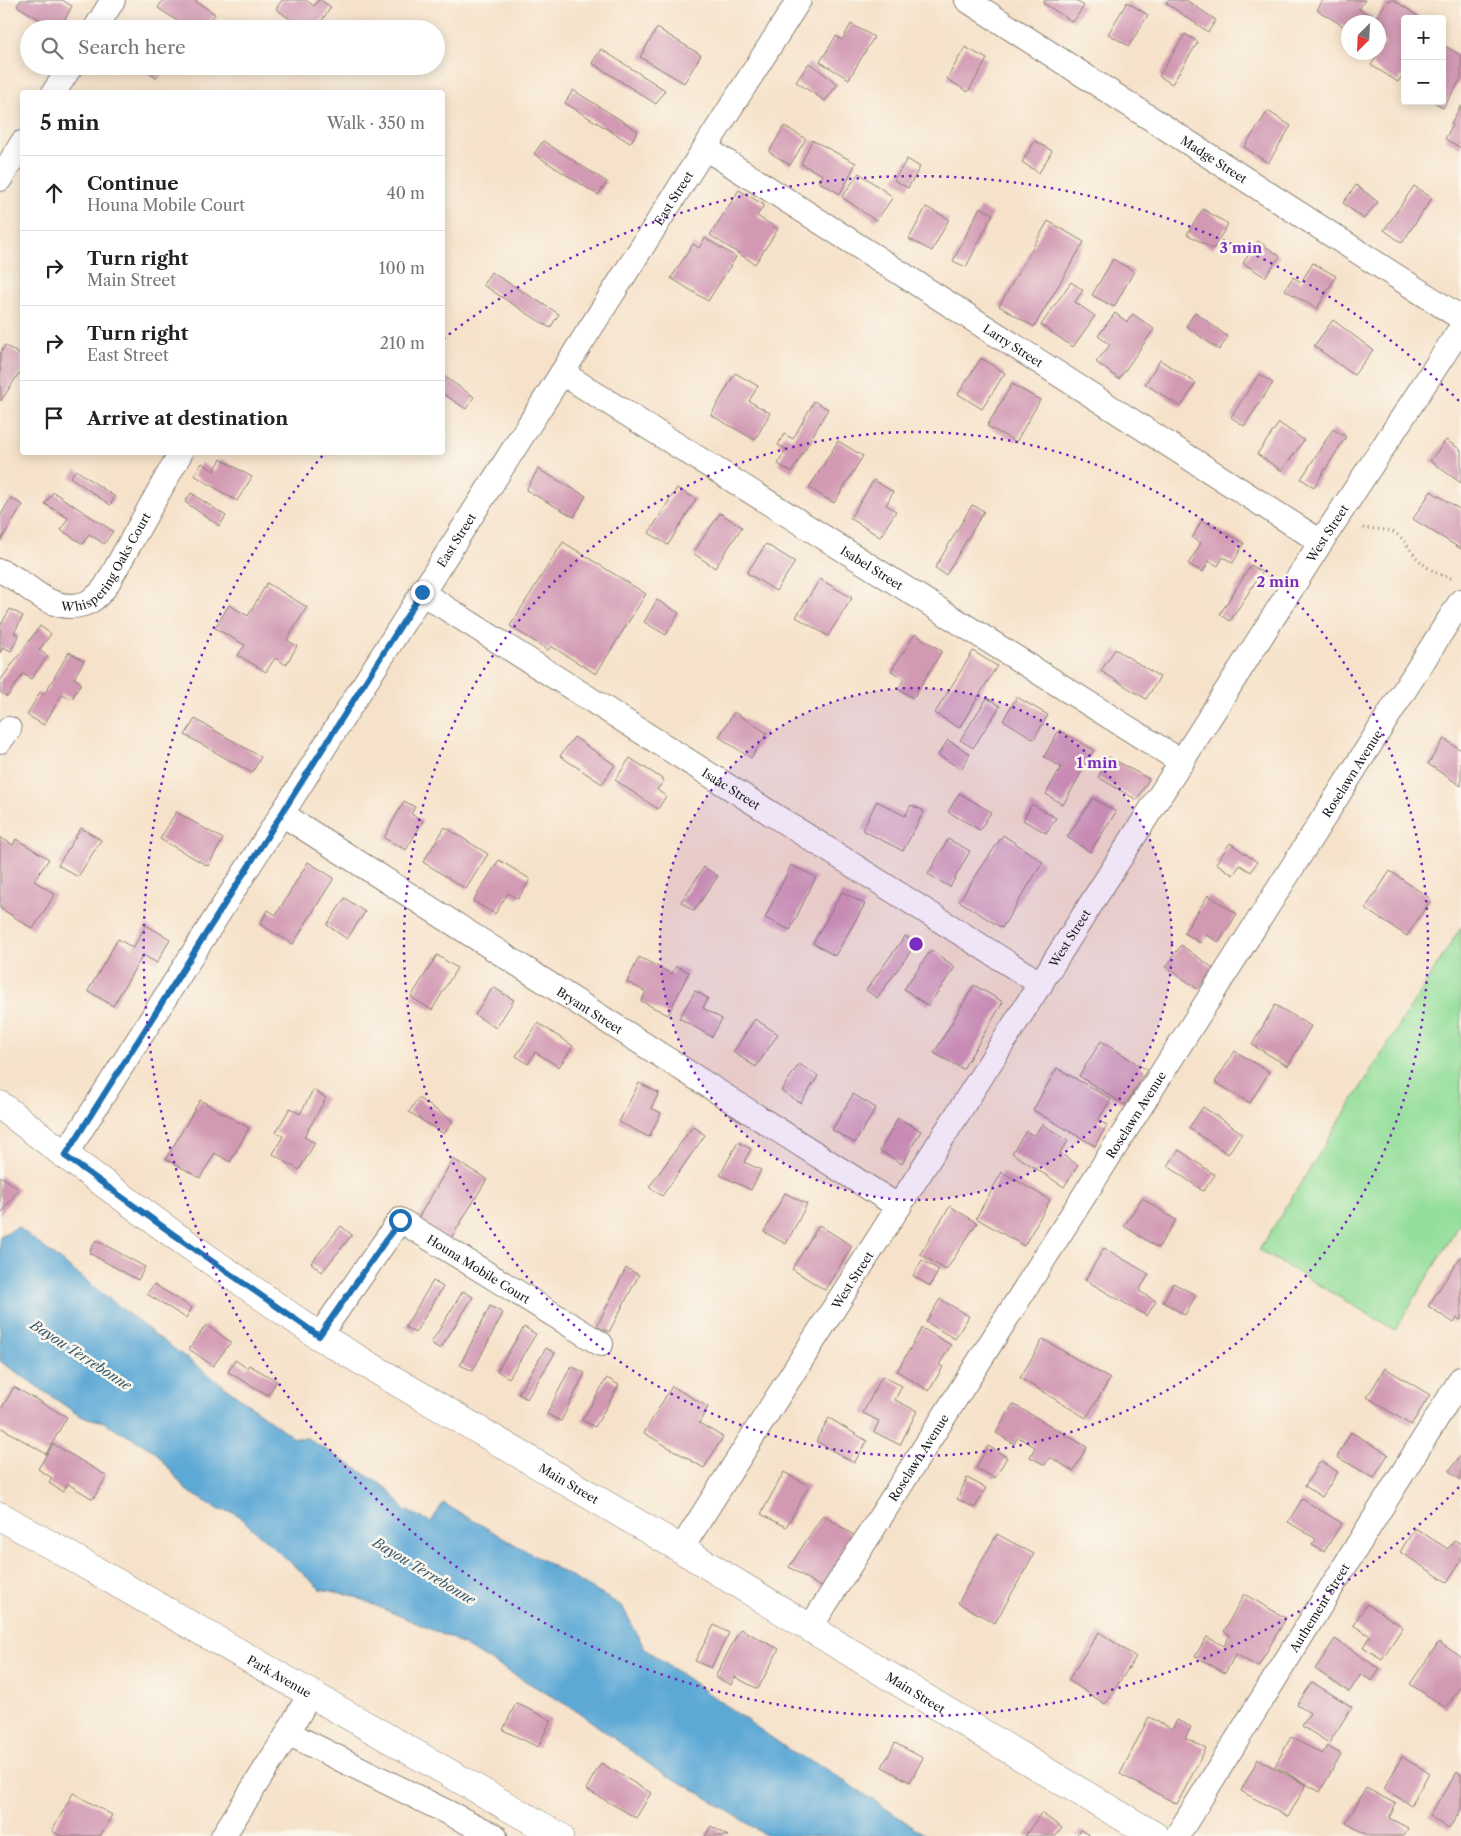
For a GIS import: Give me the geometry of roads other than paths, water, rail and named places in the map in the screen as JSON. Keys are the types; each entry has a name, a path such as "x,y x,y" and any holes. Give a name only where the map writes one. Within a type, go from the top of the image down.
{"main road":[{"name":"Main Street","path":"0,1105 65,1156 319,1336 681,1549 1155,1836"},
{"name":"Park Avenue","path":"0,1516 559,1836"}],"street":[{"path":"101,20 113,0"},
{"name":"East Street","path":"65,1156 798,0"},
{"name":"Madge Street","path":"967,0 1461,318"},
{"path":"55,90 65,75"},
{"path":"0,179 20,146"},
{"name":"Larry Street","path":"705,148 1321,542"},
{"name":"West Street","path":"681,1549 1321,542 1461,328"},
{"name":"Isabel Street","path":"562,374 1182,762"},
{"name":"Whispering Oaks Court","path":"0,571 8,574 43,598 58,605 77,606 96,599 106,586 179,455"},
{"name":"Isaac Street","path":"422,592 1041,984"},
{"name":"Roselawn Avenue","path":"810,1628 1461,601"},
{"name":"Bryant Street","path":"282,814 899,1208"},
{"name":"Houna Mobile Court","path":"319,1336 400,1220 601,1344"},
{"name":"Authement Street","path":"1177,1836 1461,1380"},
{"path":"223,1836 288,1733 310,1694"},
{"path":"288,1733 495,1836"}],"water":[{"name":"Bayou Terrebonne","path":"18,1227 154,1334 294,1438 307,1438 387,1488 405,1510 431,1522 443,1503 622,1606 645,1649 795,1754 822,1766 927,1836 767,1836 695,1790 657,1770 577,1711 451,1638 351,1595 320,1589 235,1513 220,1510 186,1490 156,1452 104,1422 80,1416 0,1361 0,1236"}]}
